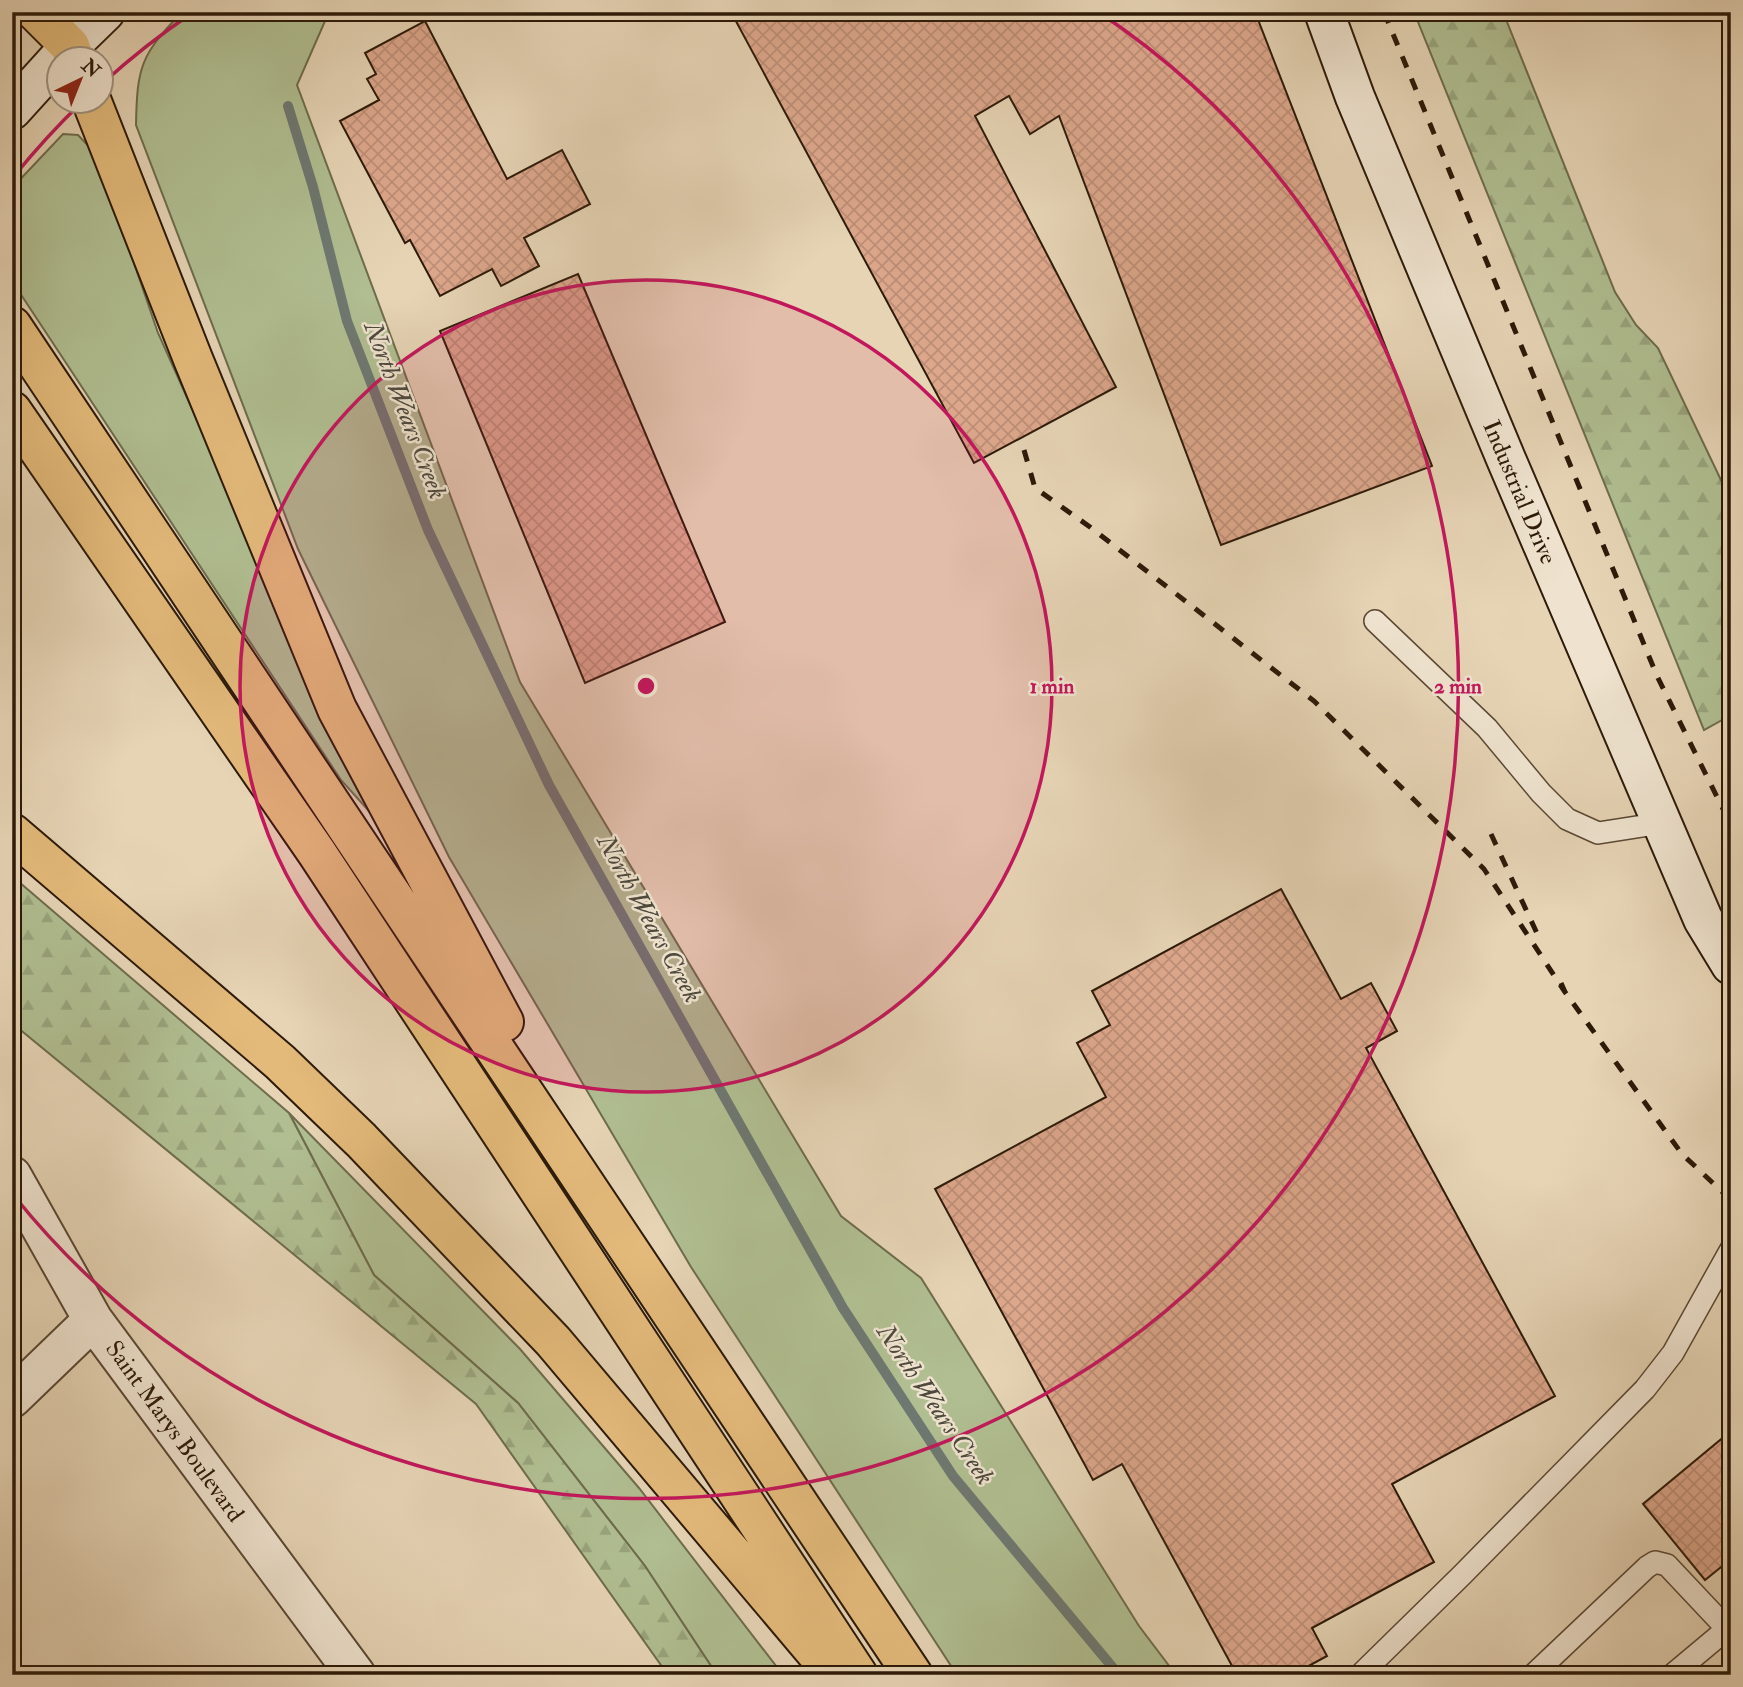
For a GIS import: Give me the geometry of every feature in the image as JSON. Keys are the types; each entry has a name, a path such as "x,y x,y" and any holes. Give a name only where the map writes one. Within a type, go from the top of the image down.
{"highway":[{"path":"36,12 67,46"},
{"path":"98,116 198,371 337,709 446,916 634,1256"},
{"path":"12,326 914,1675"},
{"path":"12,411 317,853 858,1675"},
{"path":"12,833 280,1062 360,1140 553,1341 835,1675"}],"main road":[{"path":"78,46 105,12"},
{"name":"Industrial Drive","path":"1324,12 1355,97 1506,459 1703,919 1731,965"},
{"path":"12,110 46,78"},
{"name":"Saint Marys Boulevard","path":"12,1176 93,1320 356,1675"},
{"path":"12,1398 93,1320"}],"lane":[{"path":"1375,621 1487,728 1541,793 1567,819 1598,833 1662,823"},
{"path":"1360,1675 1645,1389 1673,1353 1731,1249"},
{"path":"1533,1675 1655,1562 1667,1565 1729,1631 1672,1675"}],"green space":[{"path":"182,12 329,12 297,85 520,682 841,1216 921,1278 1139,1626 1176,1675 957,1675 691,1267 449,857 298,549 136,125 138,88 144,62 158,40"},
{"path":"1414,12 1503,12 1615,292 1636,325 1658,348 1731,501 1731,715 1704,730"},
{"path":"63,134 78,135 97,155 158,333 313,679 385,829 341,780 12,281 12,188"},
{"path":"12,876 289,1113 374,1275 518,1403 645,1566 717,1675 668,1675 476,1404 12,1023"},
{"path":"289,1113 520,1349 639,1488 783,1675 717,1675 645,1566 518,1403 374,1275"}],"building":[{"path":"731,12 1255,12 1432,466 1221,545 1059,116 1030,134 1009,96 975,116 1116,387 974,463"},
{"path":"425,21 507,179 562,150 590,204 524,238 539,266 501,286 492,269 440,296 410,240 405,243 340,121 379,100 367,79 376,74 365,53"},
{"path":"578,274 725,622 585,683 440,331"},
{"path":"1281,889 1341,999 1371,983 1397,1031 1366,1048 1555,1396 1392,1484 1434,1562 1312,1628 1327,1656 1292,1675 1237,1675 1122,1464 1093,1480 935,1189 1106,1097 1077,1043 1110,1025 1092,991"},
{"path":"1731,1431 1731,1559 1705,1580 1643,1504"}],"waterway":[{"name":"North Wears Creek","path":"288,106 313,187 347,321 428,530 549,785 843,1308 953,1476 1119,1675"}],"railway":[{"path":"1384,12 1657,676 1731,825"},
{"path":"1024,450 1035,488 1090,527 1314,701 1484,869 1565,992"},
{"path":"1491,834 1541,942"},
{"path":"1561,983 1682,1154 1731,1200"}]}
